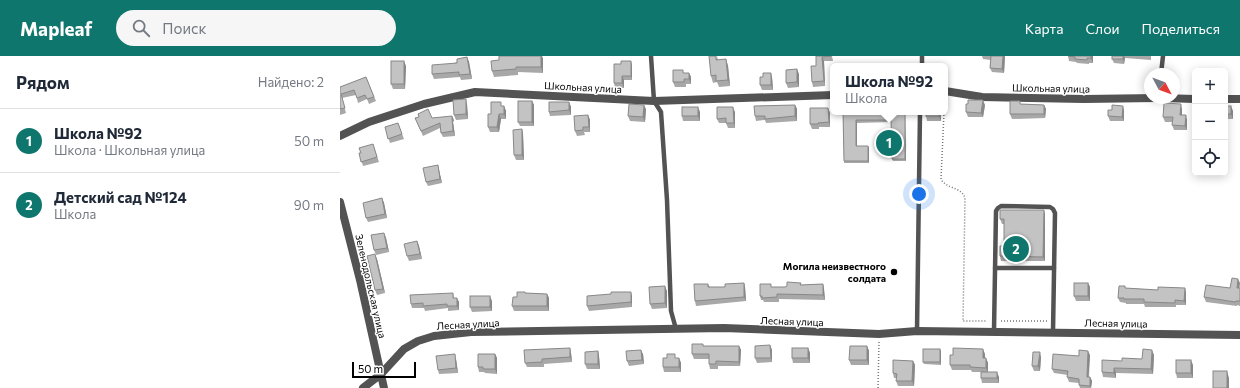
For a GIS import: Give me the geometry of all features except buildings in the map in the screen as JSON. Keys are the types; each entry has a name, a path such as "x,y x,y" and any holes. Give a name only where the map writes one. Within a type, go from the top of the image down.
{"street":[{"name":"Школьная улица","path":"340,136 369,122 424,104 475,92 654,101 830,95"},
{"name":"Школьная улица","path":"948,92 982,98 1144,98"},
{"path":"1180,99 1192,99"},
{"path":"1228,99 1240,99"},
{"name":"Зеленодольская улица","path":"340,202 360,280 384,388"},
{"name":"Лесная улица","path":"363,388 381,374 404,349 418,341 434,336 471,332 724,328 879,334 917,331 994,331 1240,335"}],"lane":[{"path":"651,56 654,101 661,112 667,200 671,311 676,329"},
{"path":"1162,68 1163,56"},
{"path":"917,331 920,115"},
{"path":"994,331 996,211 1001,206 1050,207 1055,213 1053,332"},
{"path":"995,268 1054,268"}],"path":[{"path":"944,115 941,179 943,182 961,192 965,198 963,321 1053,321"},
{"path":"878,388 879,334"}],"place":[{"name":"Школа №92","path":"889,143"},
{"name":"Детский сад №124","path":"1016,249"},
{"name":"Могила неизвестного солдата","path":"894,272"}]}
